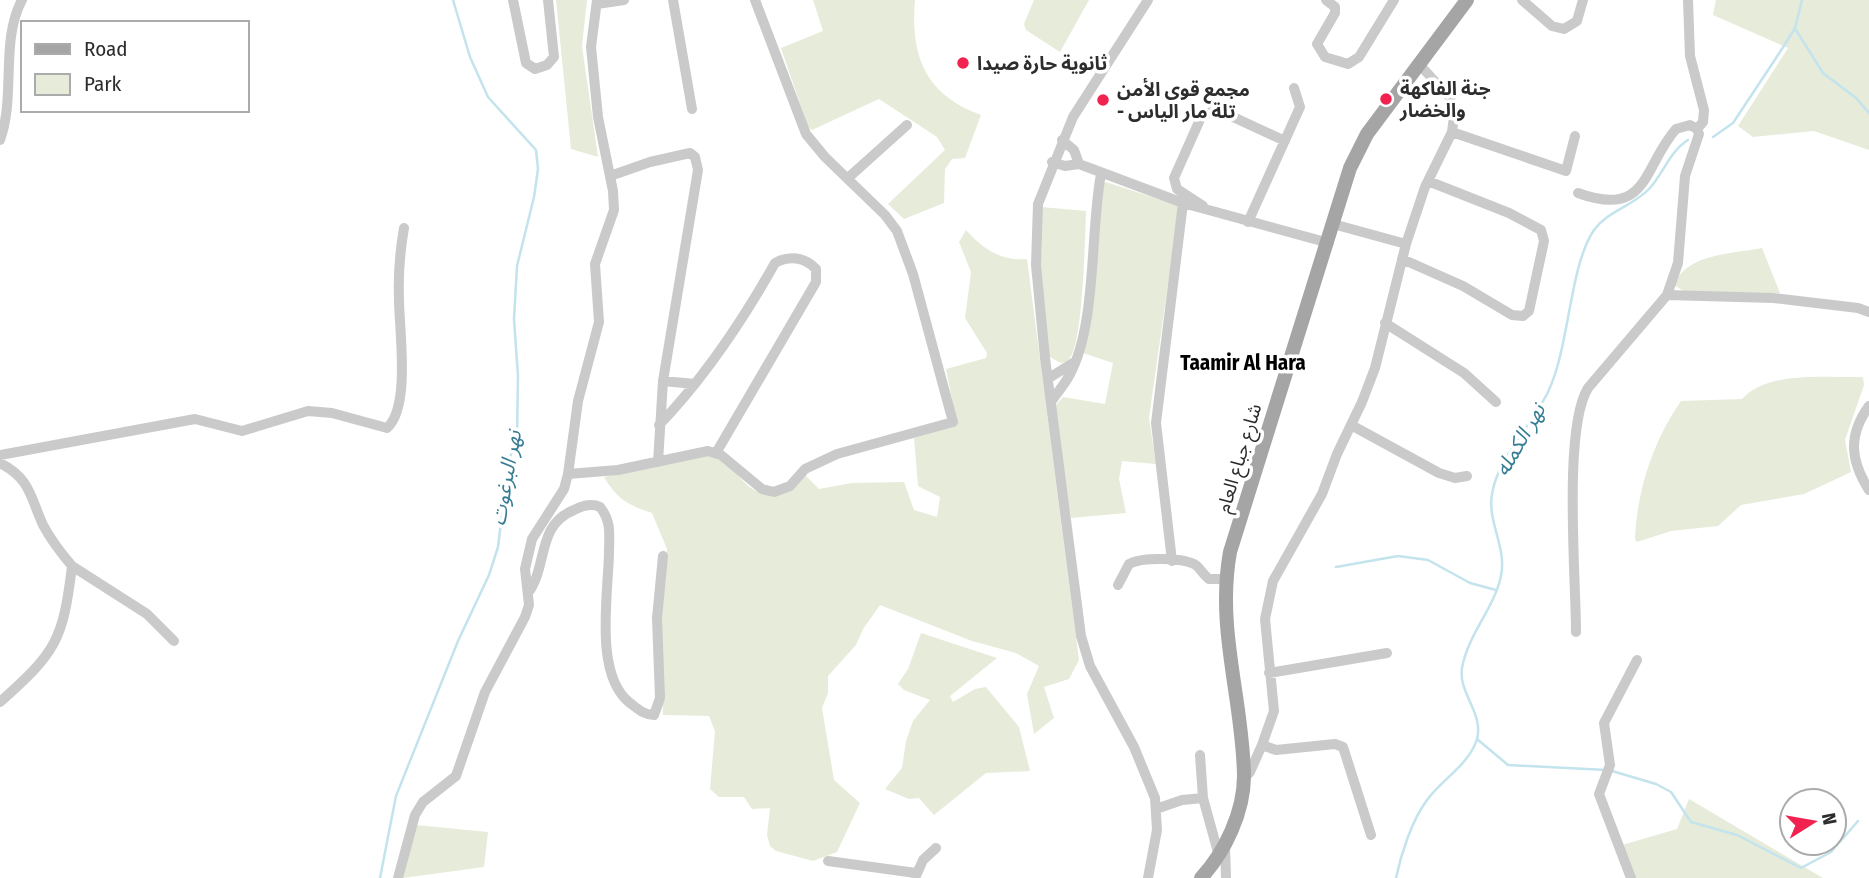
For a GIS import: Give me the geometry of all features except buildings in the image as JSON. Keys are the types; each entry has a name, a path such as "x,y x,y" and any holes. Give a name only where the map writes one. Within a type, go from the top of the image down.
{"main road":[{"name":"شارع جباع العام","path":"1201,878 1222,850 1244,778 1226,634 1225,579 1230,552 1329,243 1340,193 1367,134 1467,0"}],"street":[{"path":"0,140 12,29 22,0"},
{"path":"513,0 526,63 535,69 547,65 554,57 548,0"},
{"path":"398,878 415,815 423,802 456,776 485,692 525,617 528,593 525,569 532,539 564,489 568,474 578,401 599,322 594,274 599,250 614,210 598,117 591,47 597,2 624,0"},
{"path":"673,0 692,109"},
{"path":"568,474 618,470 699,452 716,453 762,489 774,492 790,486 805,469 837,454 953,422 919,296 897,231 806,134 755,0"},
{"path":"1147,0 1062,140 1038,204 1036,233 1051,402 1081,636 1095,676 1143,767 1156,809 1156,839 1148,878"},
{"path":"1326,0 1335,7 1335,13 1317,44 1325,57 1348,64 1359,57 1394,0"},
{"path":"1522,0 1552,26 1564,29 1577,21 1583,0"},
{"path":"1688,0 1690,56 1704,110 1703,122 1697,129"},
{"path":"1244,778 1250,772 1274,711 1265,619 1273,581 1322,494 1375,369 1406,244 1428,181 1452,132 1454,116 1450,98 1419,64"},
{"path":"1248,222 1300,107 1294,88"},
{"path":"1205,208 1177,189 1174,178 1202,115 1218,110 1285,141"},
{"path":"848,178 907,125"},
{"path":"1576,632 1573,459 1581,405 1588,388 1667,295 1678,263 1685,176 1699,134 1697,129 1690,125 1676,129 1643,184 1631,195 1615,199 1578,192"},
{"path":"1452,132 1566,171 1575,136"},
{"path":"1062,140 1074,150 1079,164"},
{"path":"610,176 674,155 690,153 697,161 698,170 663,381 658,462"},
{"path":"1052,162 1065,166 1079,164 1183,203 1329,243"},
{"path":"1051,402 1065,383 1083,335 1094,213 1101,174"},
{"path":"1402,259 1463,286 1512,315 1523,316 1529,311 1544,241 1542,230 1509,213 1428,181"},
{"path":"1172,561 1156,423 1183,203"},
{"path":"1333,224 1406,244"},
{"path":"0,455 195,419 242,431 308,411 332,413 387,428 395,417 400,396 399,299 404,228"},
{"path":"659,425 695,384 746,313 775,263 790,257 811,264 818,274 816,282 716,453"},
{"path":"1667,295 1773,298 1835,304 1869,312"},
{"path":"1385,323 1464,373 1496,402"},
{"path":"1049,378 1073,363"},
{"path":"1047,364 1054,370 1064,370"},
{"path":"1049,378 1055,383 1065,383"},
{"path":"663,381 695,384"},
{"path":"1869,406 1861,421 1853,450 1858,472 1869,490"},
{"path":"1351,425 1439,473 1455,478 1467,476"},
{"path":"0,463 22,480 34,496 54,543 72,566 146,614 174,641"},
{"path":"528,593 536,583 542,548 554,524 565,513 579,507 600,507 610,532 607,652 609,675 624,698 645,714 654,715 660,698 657,618 663,556"},
{"path":"1118,585 1121,574 1134,561 1172,561 1196,565 1209,579 1225,579"},
{"path":"0,702 42,663 56,645 64,621 72,566"},
{"path":"1269,673 1387,653"},
{"path":"1631,878 1599,790 1609,769 1604,723 1637,660"},
{"path":"1262,745 1276,750 1335,744 1343,747 1371,835"},
{"path":"1200,755 1203,798 1222,850 1226,878"},
{"path":"1156,809 1182,800 1203,798"},
{"path":"828,861 915,876 936,848"}],"green space":[{"path":"556,0 587,0 582,46 598,157 571,149"},
{"path":"813,0 915,0 915,39 926,71 947,97 981,115 965,158 952,159 945,169 944,203 904,219 888,204 945,150 937,137 879,99 812,130 808,127 781,48 823,31"},
{"path":"1034,0 1089,0 1060,52 1026,30 1024,24"},
{"path":"1716,0 1869,0 1869,150 1814,131 1753,137 1738,126 1788,48 1713,15"},
{"path":"1106,182 1179,206 1149,418 1156,464 1122,461 1119,479 1126,513 1071,518 1055,406 1063,397 1105,404 1113,363 1083,353 1102,185"},
{"path":"1041,207 1086,211 1078,331 1070,358 1061,363 1048,356 1039,258"},
{"path":"966,230 994,253 1009,258 1027,259 1079,660 1069,679 1044,687 1054,718 1034,734 1027,694 1039,666 1016,653 972,641 880,605 863,629 856,645 828,676 828,693 822,708 834,780 860,803 837,852 813,861 776,851 770,846 767,835 770,808 752,809 744,797 719,797 710,789 715,731 709,716 663,715 660,610 667,549 652,513 624,500 604,477 702,455 721,461 746,484 764,493 782,494 805,475 819,489 852,483 904,482 914,510 937,517 940,497 918,486 914,438 957,425 946,369 986,358 987,353 965,318 971,272 959,242"},
{"path":"1762,248 1780,293 1692,296 1674,285 1680,274 1700,261"},
{"path":"1799,377 1863,377 1864,385 1845,440 1851,472 1804,494 1741,505 1718,526 1671,531 1637,542 1636,521 1648,467 1662,433 1681,401 1742,399 1767,383"},
{"path":"921,633 997,658 950,696 953,702 975,689 986,687 1019,727 1030,771 986,773 934,815 919,798 909,799 885,789 902,768 906,741 913,721 930,700 904,690 898,684 908,669"},
{"path":"1689,799 1778,851 1778,857 1787,857 1823,878 1635,878 1622,845 1677,829"},
{"path":"416,825 488,832 484,867 403,878"}],"waterway":[{"name":"نهر البرغوت","path":"380,878 396,796 458,641 489,575 498,547 508,463 517,437 518,376 514,319 517,266 534,197 538,169 536,150 488,97 470,57 453,0"},
{"name":"نهر الكمله","path":"1713,137 1733,123 1780,52 1795,28 1802,0"},
{"path":"1796,30 1823,73 1856,98 1869,113"},
{"name":"نهر الكمله","path":"1396,878 1408,838 1422,808 1433,792 1468,757 1477,739 1477,720 1464,686 1462,668 1501,576 1501,555 1491,504 1495,480 1548,392 1561,352 1574,285 1586,246 1600,223 1649,189 1676,150 1688,140"},
{"path":"1336,567 1398,556 1428,560 1470,583 1496,590"},
{"path":"1477,739 1508,765 1606,770"},
{"path":"1612,771 1656,784 1671,792 1691,822 1737,835 1801,868 1831,852 1858,821"}],"place":[{"name":"ثانوية حارة صيدا","path":"963,63"},
{"name":"جنة الفاكهة والخضار","path":"1386,99"},
{"name":"مجمع قوى الأمن - تلة مار الياس","path":"1103,100"}],"district":[{"name":"Taamir Al Hara","path":"1243,363"}]}
